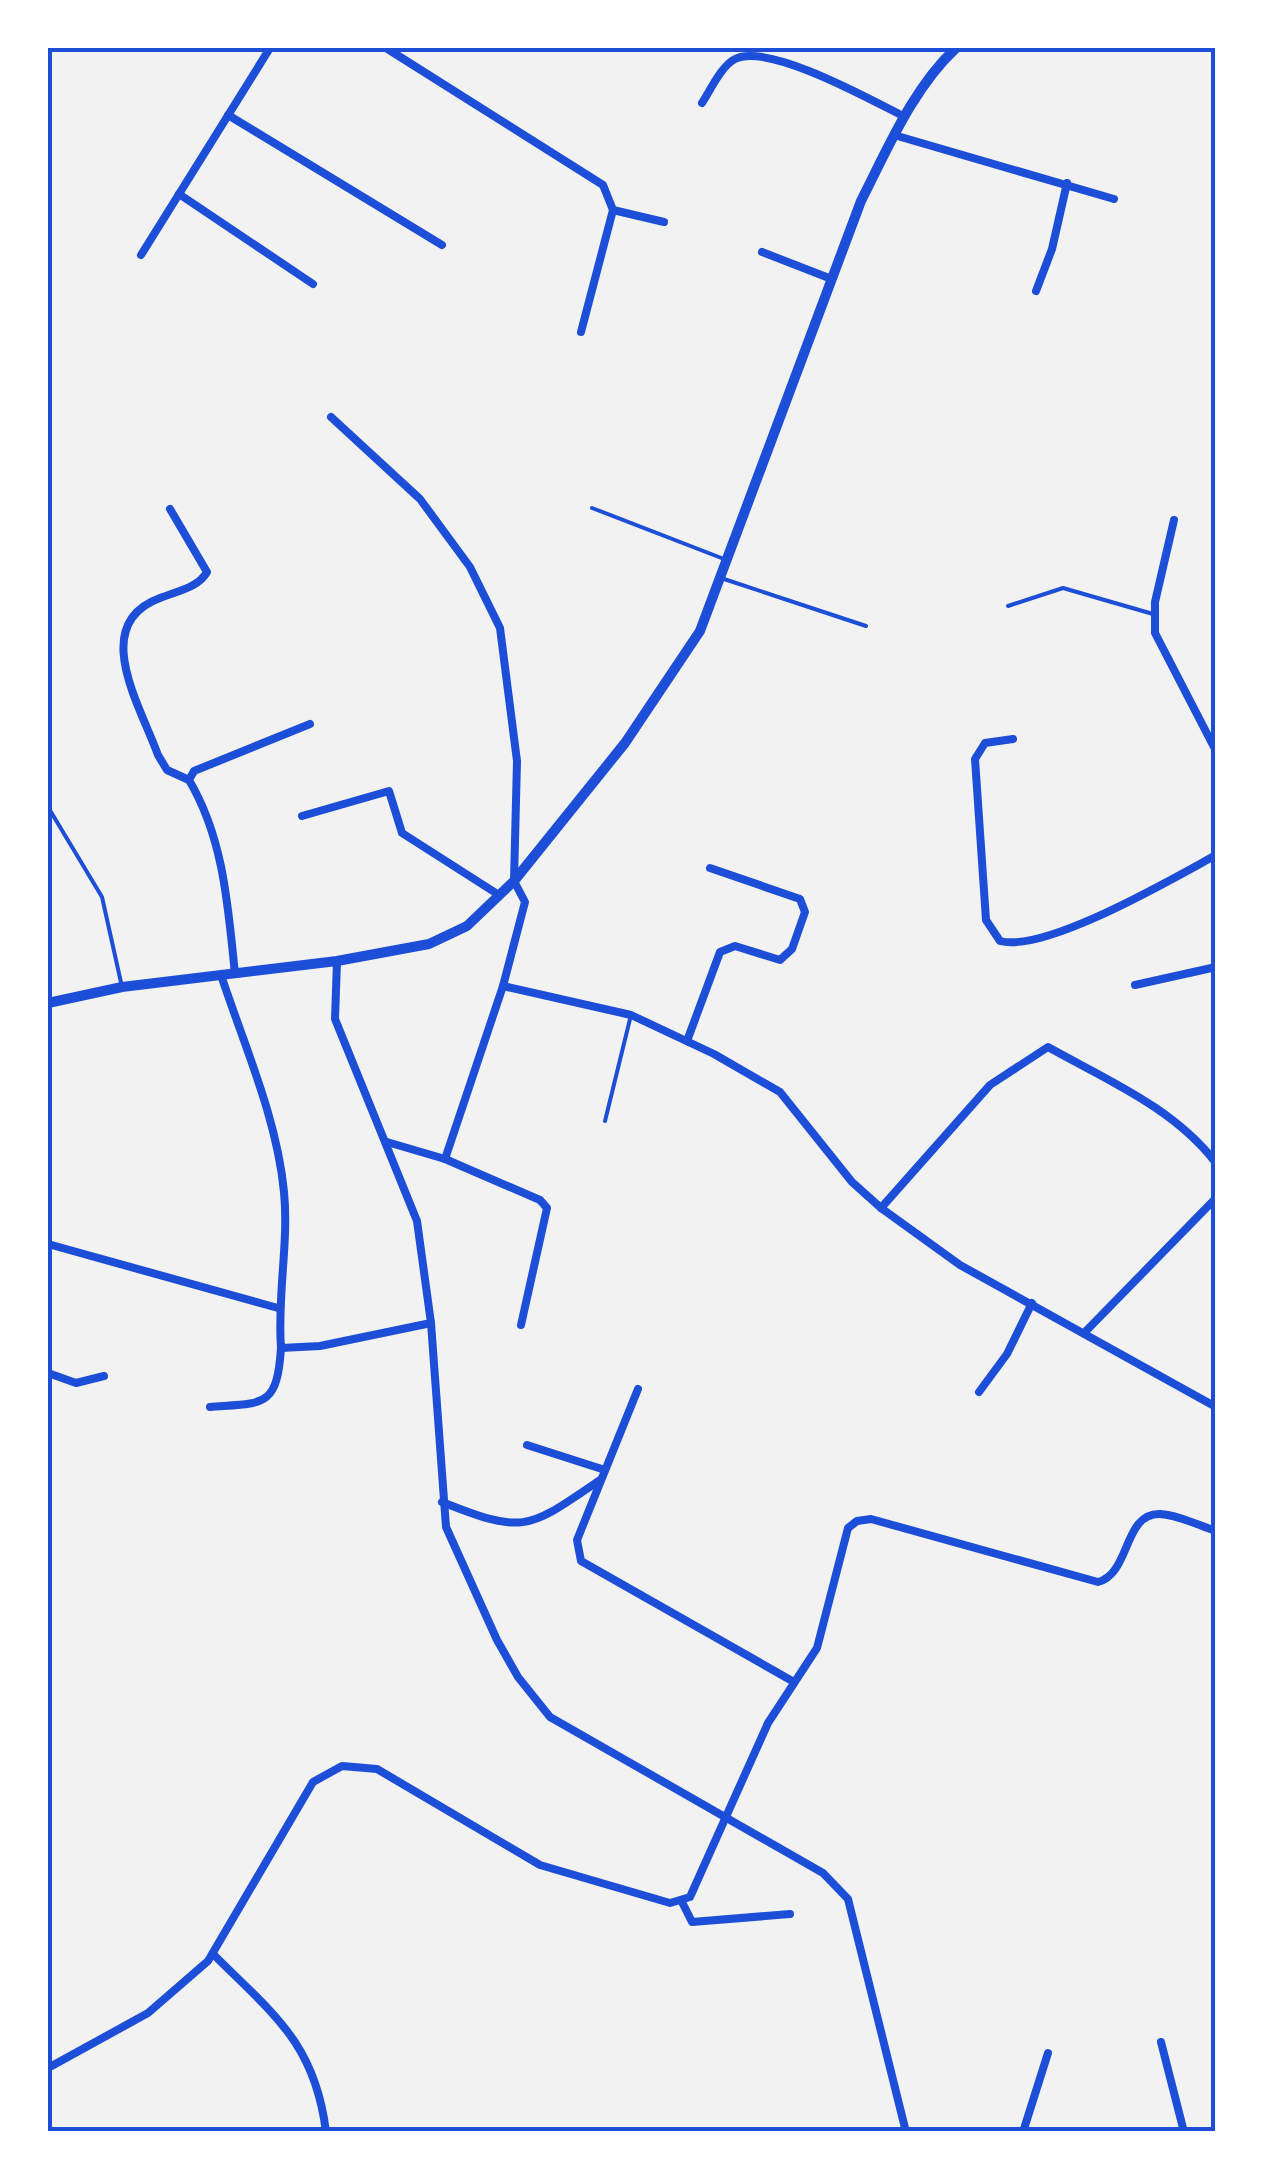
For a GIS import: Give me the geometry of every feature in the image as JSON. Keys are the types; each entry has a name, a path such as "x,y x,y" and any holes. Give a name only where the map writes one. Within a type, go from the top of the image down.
{"street":[{"path":"141,255 270,48"},
{"path":"386,48 603,184 612,210 582,332"},
{"path":"940,63 944,48"},
{"path":"48,1003 122,987 336,961 429,944 467,926 514,881 670,681 700,630 729,560 829,278 894,135 940,63 956,48"},
{"path":"702,104 728,65 748,56 806,68 906,117"},
{"path":"228,115 442,245"},
{"path":"894,135 1114,199"},
{"path":"1036,291 1052,249 1067,183"},
{"path":"179,194 313,284"},
{"path":"612,210 664,222"},
{"path":"762,252 829,278"},
{"path":"331,418 420,499 470,567 500,628 517,761 514,881 525,902 503,986 445,1159"},
{"path":"170,509 207,572 198,584 143,604 125,626 120,649 158,755 167,770 189,780 209,813 221,866 235,974"},
{"path":"1174,520 1153,614 1155,633 1216,751"},
{"path":"189,780 194,771 310,724"},
{"path":"1012,739 985,743 975,759 986,920 1000,941 1027,944 1138,897 1216,855"},
{"path":"302,816 389,792 402,833 499,895"},
{"path":"687,1041 720,952 735,946 780,960 792,949 805,912 800,899 710,868"},
{"path":"336,961 335,1019 417,1222 430,1323 442,1502 451,1545 497,1640 532,1698 550,1717 724,1820 824,1872 848,1899 906,2132"},
{"path":"1135,985 1216,966"},
{"path":"210,1407 258,1404 268,1398 279,1380 281,1348 278,1308 284,1196 279,1158 221,975"},
{"path":"503,986 632,1016 780,1092 852,1182 880,1208 960,1264 1216,1407"},
{"path":"880,1208 990,1085 1048,1047 1149,1103 1190,1135 1216,1163"},
{"path":"387,1142 445,1159 540,1200 546,1208 522,1325"},
{"path":"1086,1331 1216,1198"},
{"path":"48,1255 50,1244 278,1308"},
{"path":"980,1392 1006,1354 1032,1303"},
{"path":"281,1348 320,1346 430,1323"},
{"path":"48,1373 76,1383 104,1376"},
{"path":"638,1389 577,1540 580,1562 794,1682"},
{"path":"527,1446 603,1474"},
{"path":"442,1502 506,1526 541,1520 603,1474"},
{"path":"48,2068 148,2013 214,1954 313,1782 342,1766 377,1768 540,1865 651,1899 682,1902 696,1889 768,1724 823,1634 844,1539 848,1528 858,1521 871,1519 934,1535 1098,1582 1115,1573 1135,1529 1151,1515 1164,1514 1216,1530"},
{"path":"682,1902 692,1922 790,1914"},
{"path":"214,1954 299,2042 314,2076 326,2132"},
{"path":"1161,2042 1184,2132"},
{"path":"1023,2132 1048,2054"}],"lane":[{"path":"592,508 729,560"},
{"path":"722,578 866,626"},
{"path":"1008,606 1062,588 1153,614"},
{"path":"48,807 102,897 122,987"},
{"path":"605,1121 632,1016"}]}
